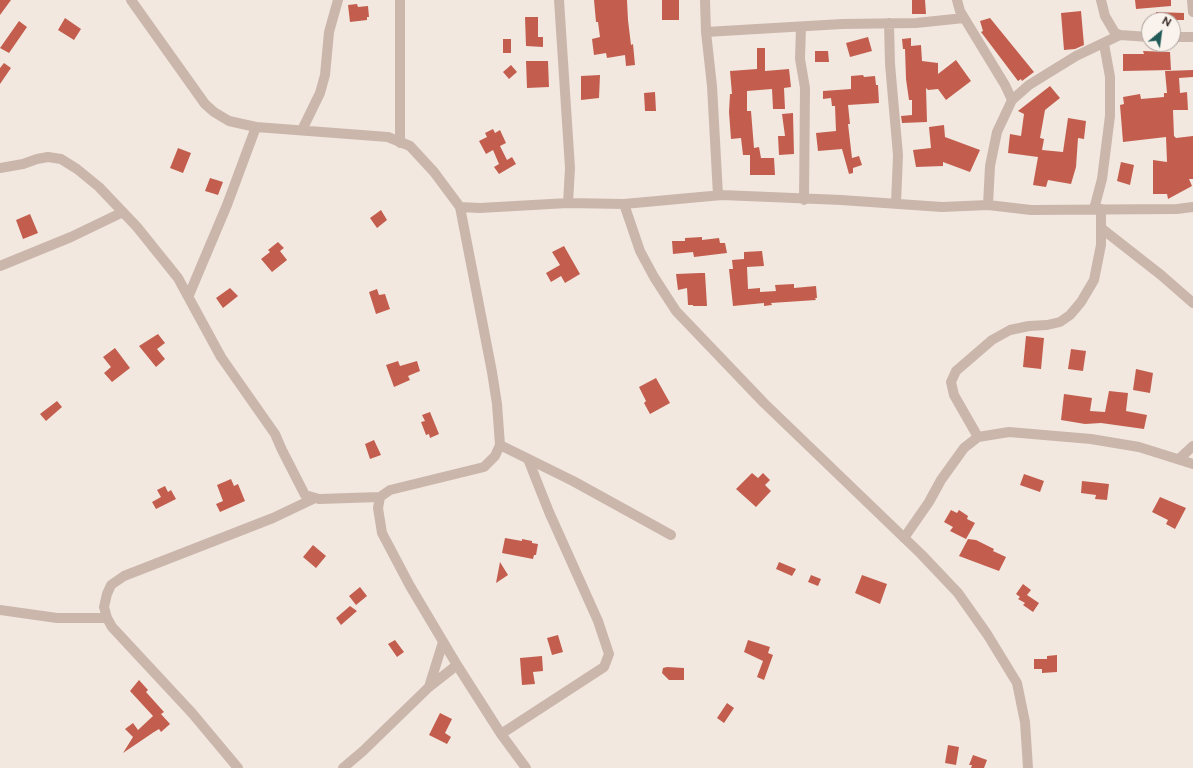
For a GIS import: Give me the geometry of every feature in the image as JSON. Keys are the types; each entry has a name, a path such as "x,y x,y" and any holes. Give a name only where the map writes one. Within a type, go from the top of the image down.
{"street":[{"path":"0,168 23,164 48,157 60,159 77,169 94,182 123,212 178,278 221,357 275,434 303,492 310,497 380,497 390,490 484,467 495,456 500,445 497,404 460,207 434,172 410,146 388,137 256,127 229,121 214,112 205,104 131,0"},
{"path":"302,130 320,93 326,75 329,32 338,0"},
{"path":"400,0 400,142"},
{"path":"559,0 570,168 568,203"},
{"path":"705,0 706,32 712,86 718,195"},
{"path":"957,0 964,18 1005,85 1012,100"},
{"path":"1102,0 1105,16 1110,28 1120,36"},
{"path":"1192,0 1193,12"},
{"path":"706,32 964,18"},
{"path":"889,23 890,64 898,155 896,203"},
{"path":"801,26 800,59 806,102 804,200"},
{"path":"988,205 990,166 997,132 1012,100 1029,84 1076,56 1120,36 1141,37"},
{"path":"1181,36 1193,37"},
{"path":"978,437 954,395 951,382 956,371 992,340 1010,330 1060,322 1070,315 1081,302 1094,280 1101,245 1101,228 1097,209 1110,116 1110,77 1104,44"},
{"path":"188,295 227,205 256,127"},
{"path":"460,207 480,208 568,203 624,204 718,195 896,203 942,208 988,205 1031,210 1177,209 1193,207"},
{"path":"624,204 640,251 654,277 676,311 764,403 904,538 958,593 987,634 1017,683 1025,722 1028,768"},
{"path":"0,266 71,237 123,212"},
{"path":"1101,228 1161,275 1193,303"},
{"path":"904,538 929,502 941,480 964,448 978,437 1009,432 1091,439 1139,447 1193,464"},
{"path":"500,445 617,505 671,535"},
{"path":"1179,459 1193,446"},
{"path":"501,734 604,667 609,654 598,621 549,512 528,459"},
{"path":"380,497 378,508 382,533 410,586 457,665 501,734 526,768"},
{"path":"238,768 192,713 172,693 142,656 112,627 107,618 104,607 107,594 111,585 124,576 272,518 315,498"},
{"path":"0,610 57,618 107,618"},
{"path":"429,687 439,660 443,642"},
{"path":"343,768 363,751 429,687 457,665"}],"building":[{"path":"0,0 11,0 0,15"},
{"path":"594,0 627,0 631,45 633,44 635,65 626,66 625,55 607,58 606,53 594,55 592,39 600,37 598,22 596,22"},
{"path":"662,0 679,0 679,20 662,20"},
{"path":"912,0 925,0 926,14 912,14"},
{"path":"1135,0 1171,0 1171,6 1136,9"},
{"path":"357,4 358,7 368,6 369,17 367,17 367,20 350,22 348,5"},
{"path":"1081,11 1084,45 1075,49 1064,50 1061,13"},
{"path":"1181,13 1184,13 1184,20 1181,20"},
{"path":"525,17 538,17 538,37 543,37 543,47 526,46"},
{"path":"65,18 81,29 74,40 58,30"},
{"path":"990,18 1034,72 1022,81 1021,79 1018,81 981,32 983,31 980,21"},
{"path":"19,21 27,27 9,53 0,48"},
{"path":"868,37 872,51 850,57 846,43"},
{"path":"911,38 911,46 921,45 922,61 938,63 938,74 956,60 971,81 946,100 938,89 928,90 926,88 927,122 902,123 901,116 912,115 912,100 909,100 906,79 905,49 903,49 902,39"},
{"path":"503,39 511,39 511,53 503,53"},
{"path":"757,48 765,48 765,71 789,69 791,87 784,88 785,109 773,109 772,89 747,91 747,111 751,111 754,148 759,147 761,158 774,158 775,175 750,175 750,155 743,155 741,138 731,139 729,112 730,94 732,94 730,71 757,69"},
{"path":"815,51 828,51 829,62 815,62"},
{"path":"1143,52 1170,52 1171,70 1123,71 1123,54 1144,54"},
{"path":"526,61 548,61 549,87 527,88"},
{"path":"4,63 11,68 0,84 0,68"},
{"path":"511,65 517,72 509,79 503,72"},
{"path":"1193,70 1193,77 1179,78 1180,93 1187,92 1188,110 1173,110 1174,136 1176,138 1193,136 1193,179 1189,179 1192,186 1168,199 1167,194 1153,194 1153,160 1167,162 1166,137 1123,142 1120,105 1124,104 1123,97 1140,94 1141,99 1164,97 1164,93 1167,93 1165,71"},
{"path":"600,75 599,98 581,100 581,76"},
{"path":"863,75 864,77 875,76 876,85 878,85 879,103 848,105 850,124 848,124 852,158 859,156 862,165 853,168 853,173 849,174 842,149 818,151 816,133 836,131 835,106 832,106 831,98 823,99 823,91 851,89 851,76"},
{"path":"1050,86 1060,98 1045,110 1040,138 1044,139 1042,150 1063,152 1068,118 1086,121 1084,139 1078,138 1076,167 1071,184 1048,180 1046,187 1033,185 1038,157 1008,153 1010,134 1021,136 1024,114 1018,111"},
{"path":"655,92 656,111 645,111 644,93"},
{"path":"793,113 794,154 779,155 778,136 785,136 782,114"},
{"path":"944,125 945,137 980,150 970,172 943,162 943,166 916,167 913,150 931,148 929,127"},
{"path":"493,129 495,133 500,130 506,143 500,146 507,160 512,157 516,164 499,174 494,167 499,164 493,150 486,154 479,141 487,137 485,133"},
{"path":"178,148 191,153 183,173 170,168"},
{"path":"1121,162 1134,165 1130,185 1117,181"},
{"path":"210,178 223,182 218,195 205,191"},
{"path":"381,210 387,220 377,228 370,218"},
{"path":"30,214 38,233 23,239 16,220"},
{"path":"702,237 702,240 719,238 720,243 725,243 727,253 694,257 693,252 673,254 672,241 685,241 685,238"},
{"path":"278,242 284,248 280,251 287,260 272,272 261,259 270,252 268,250"},
{"path":"564,246 580,274 565,283 561,276 551,282 546,273 560,265 552,252"},
{"path":"762,251 764,266 747,267 748,289 760,288 760,292 776,291 775,285 794,284 794,288 816,286 816,300 771,303 772,305 764,306 764,303 733,306 729,269 733,269 732,260 744,259 744,252"},
{"path":"705,273 707,306 688,305 687,288 678,290 676,274"},
{"path":"230,288 238,296 223,308 216,298"},
{"path":"377,289 379,295 385,294 390,309 376,314 369,292"},
{"path":"158,334 165,343 157,349 165,359 156,367 139,346"},
{"path":"1026,336 1044,338 1041,369 1023,367"},
{"path":"115,348 130,368 112,382 104,373 111,367 103,357"},
{"path":"1071,349 1086,351 1083,371 1068,369"},
{"path":"398,361 400,366 417,361 420,371 408,376 410,380 394,387 386,365"},
{"path":"1136,369 1153,373 1150,393 1133,390"},
{"path":"656,378 670,403 650,414 644,403 646,401 639,387"},
{"path":"1109,391 1128,393 1126,411 1147,415 1144,429 1101,423 1085,424 1061,420 1064,394 1092,398 1090,411 1105,412"},
{"path":"57,401 62,407 46,421 40,414"},
{"path":"430,412 439,434 430,438 429,434 426,435 421,422 425,421 422,415"},
{"path":"374,440 381,455 370,459 365,444"},
{"path":"752,473 758,478 763,473 770,480 765,485 771,491 756,507 736,489"},
{"path":"1024,474 1044,481 1040,492 1020,485"},
{"path":"231,479 234,486 238,484 245,501 220,512 216,504 223,501 217,485"},
{"path":"1082,481 1109,484 1107,500 1095,499 1096,495 1081,493"},
{"path":"165,486 168,492 171,490 176,499 156,509 152,502 161,497 157,490"},
{"path":"1160,497 1186,508 1175,529 1166,524 1168,520 1152,512"},
{"path":"951,510 957,513 959,510 968,516 967,519 975,523 966,539 950,531 953,527 944,522"},
{"path":"505,538 522,541 522,539 538,544 536,555 534,555 533,559 502,553"},
{"path":"968,539 976,540 1006,557 999,571 959,556"},
{"path":"313,545 326,556 316,568 303,557"},
{"path":"500,562 508,575 496,583"},
{"path":"779,562 796,569 792,576 776,569"},
{"path":"811,575 821,579 818,586 808,582"},
{"path":"862,575 887,584 880,604 855,593"},
{"path":"1023,584 1031,590 1027,595 1039,603 1033,612 1023,605 1025,603 1018,599 1020,597 1016,594"},
{"path":"360,587 367,596 356,605 349,596"},
{"path":"350,606 357,611 341,625 336,618"},
{"path":"558,635 563,652 552,655 547,638"},
{"path":"395,640 404,652 397,657 388,644"},
{"path":"748,640 770,647 768,653 773,655 764,680 757,677 763,661 744,652"},
{"path":"1057,655 1057,672 1042,673 1042,669 1034,669 1034,659 1047,659 1047,656"},
{"path":"542,656 543,671 533,672 535,684 522,685 520,658"},
{"path":"663,668 684,668 684,680 669,680 662,673"},
{"path":"139,680 148,690 146,692 164,712 161,714 170,724 161,732 159,729 123,753 133,737 125,729 133,723 138,730 153,716 130,691"},
{"path":"727,703 734,708 724,723 717,718"},
{"path":"440,713 452,719 445,733 451,737 447,744 429,735"},
{"path":"948,745 959,747 956,765 945,763"},
{"path":"973,755 987,760 984,768 971,768 972,765 969,765"}]}
